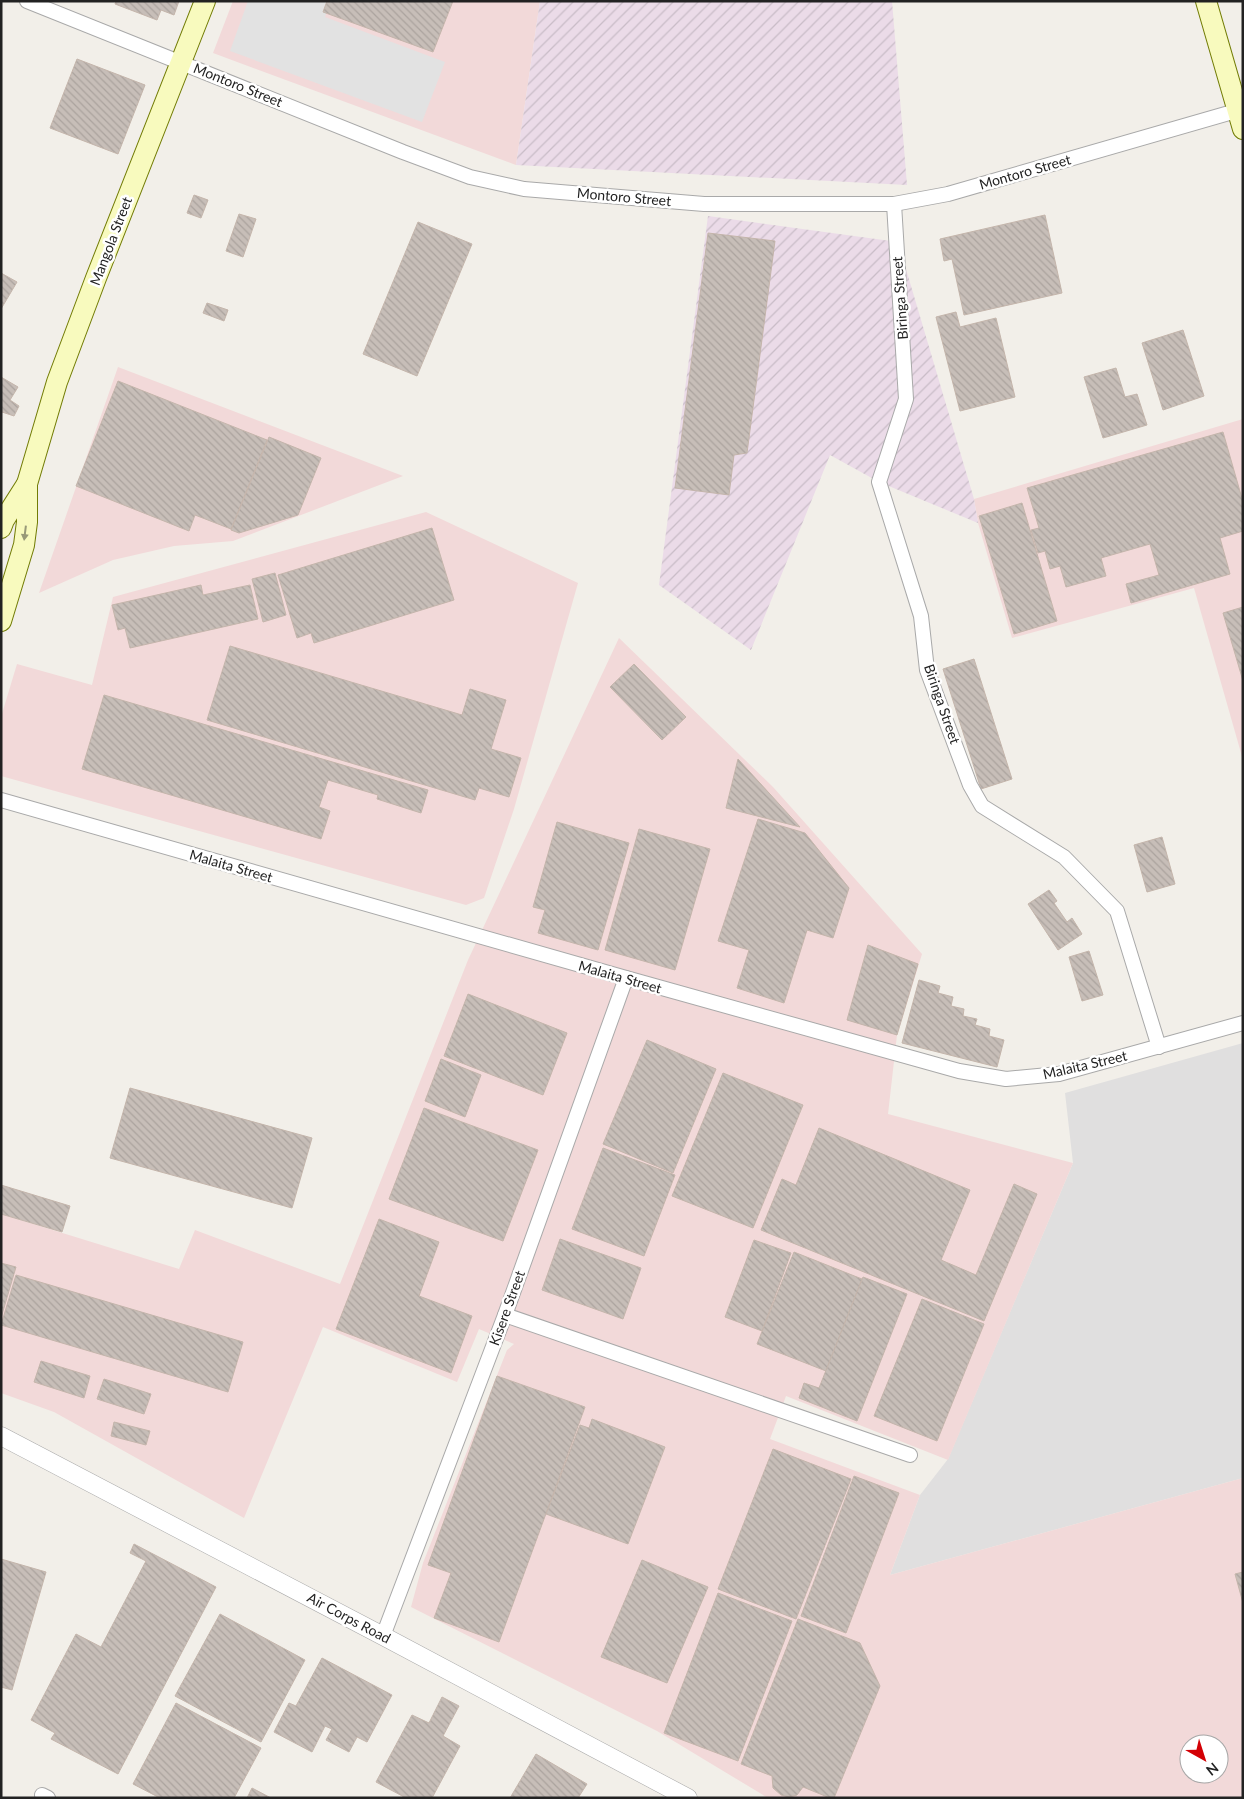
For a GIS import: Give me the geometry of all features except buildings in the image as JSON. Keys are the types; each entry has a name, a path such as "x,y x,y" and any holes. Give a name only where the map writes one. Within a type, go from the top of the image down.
{"main road":[{"name":"Mangola Street","path":"1,621 24,545 27,484 58,382 96,278 205,1"},
{"path":"1206,1 1241,116"},
{"name":"Mangola Street","path":"1,528 27,484"}],"street":[{"name":"Montoro Street","path":"27,1 403,152 470,177 524,189 704,204 894,204 948,194 1241,116"},
{"name":"Biringa Street","path":"894,204 906,398 879,482 921,616 927,670 970,784 982,806 1064,857 1117,911 1160,1047"},
{"name":"Malaita Street","path":"1,800 959,1071 1006,1079 1059,1074 1243,1023"},
{"name":"Kisere Street","path":"383,1636 505,1315 626,978"},
{"path":"505,1315 910,1455"},
{"name":"Air Corps Road","path":"4,1438 688,1798"}],"shaded area":[{"path":"233,1 540,1 516,165 213,53"},
{"path":"248,1 331,1 325,17 445,62 422,122 230,51"},
{"path":"540,1 892,1 907,185 516,165"},
{"path":"708,216 898,242 974,499 978,523 879,482 830,455 751,650 659,585"},
{"path":"118,367 403,476 233,541 174,546 113,560 39,593"},
{"path":"1243,419 1243,760 1194,588 1012,638 978,523 974,499"},
{"path":"426,512 578,583 514,809 484,898 466,905 1,776 1,717 17,664 92,685 113,597"},
{"path":"619,638 773,787 922,954 897,1035 888,1114 1073,1163 948,1460 786,1396 770,1439 920,1495 890,1575 1243,1478 1243,1798 768,1798 657,1731 411,1607 423,1563 507,1350 514,1344 479,1329 457,1382 323,1327 244,1518 54,1412 1,1393 1,1214 179,1269 195,1230 340,1284 468,960"},
{"path":"1243,1043 1243,1478 890,1575 920,1495 948,1459 1073,1163 1065,1093"}]}
